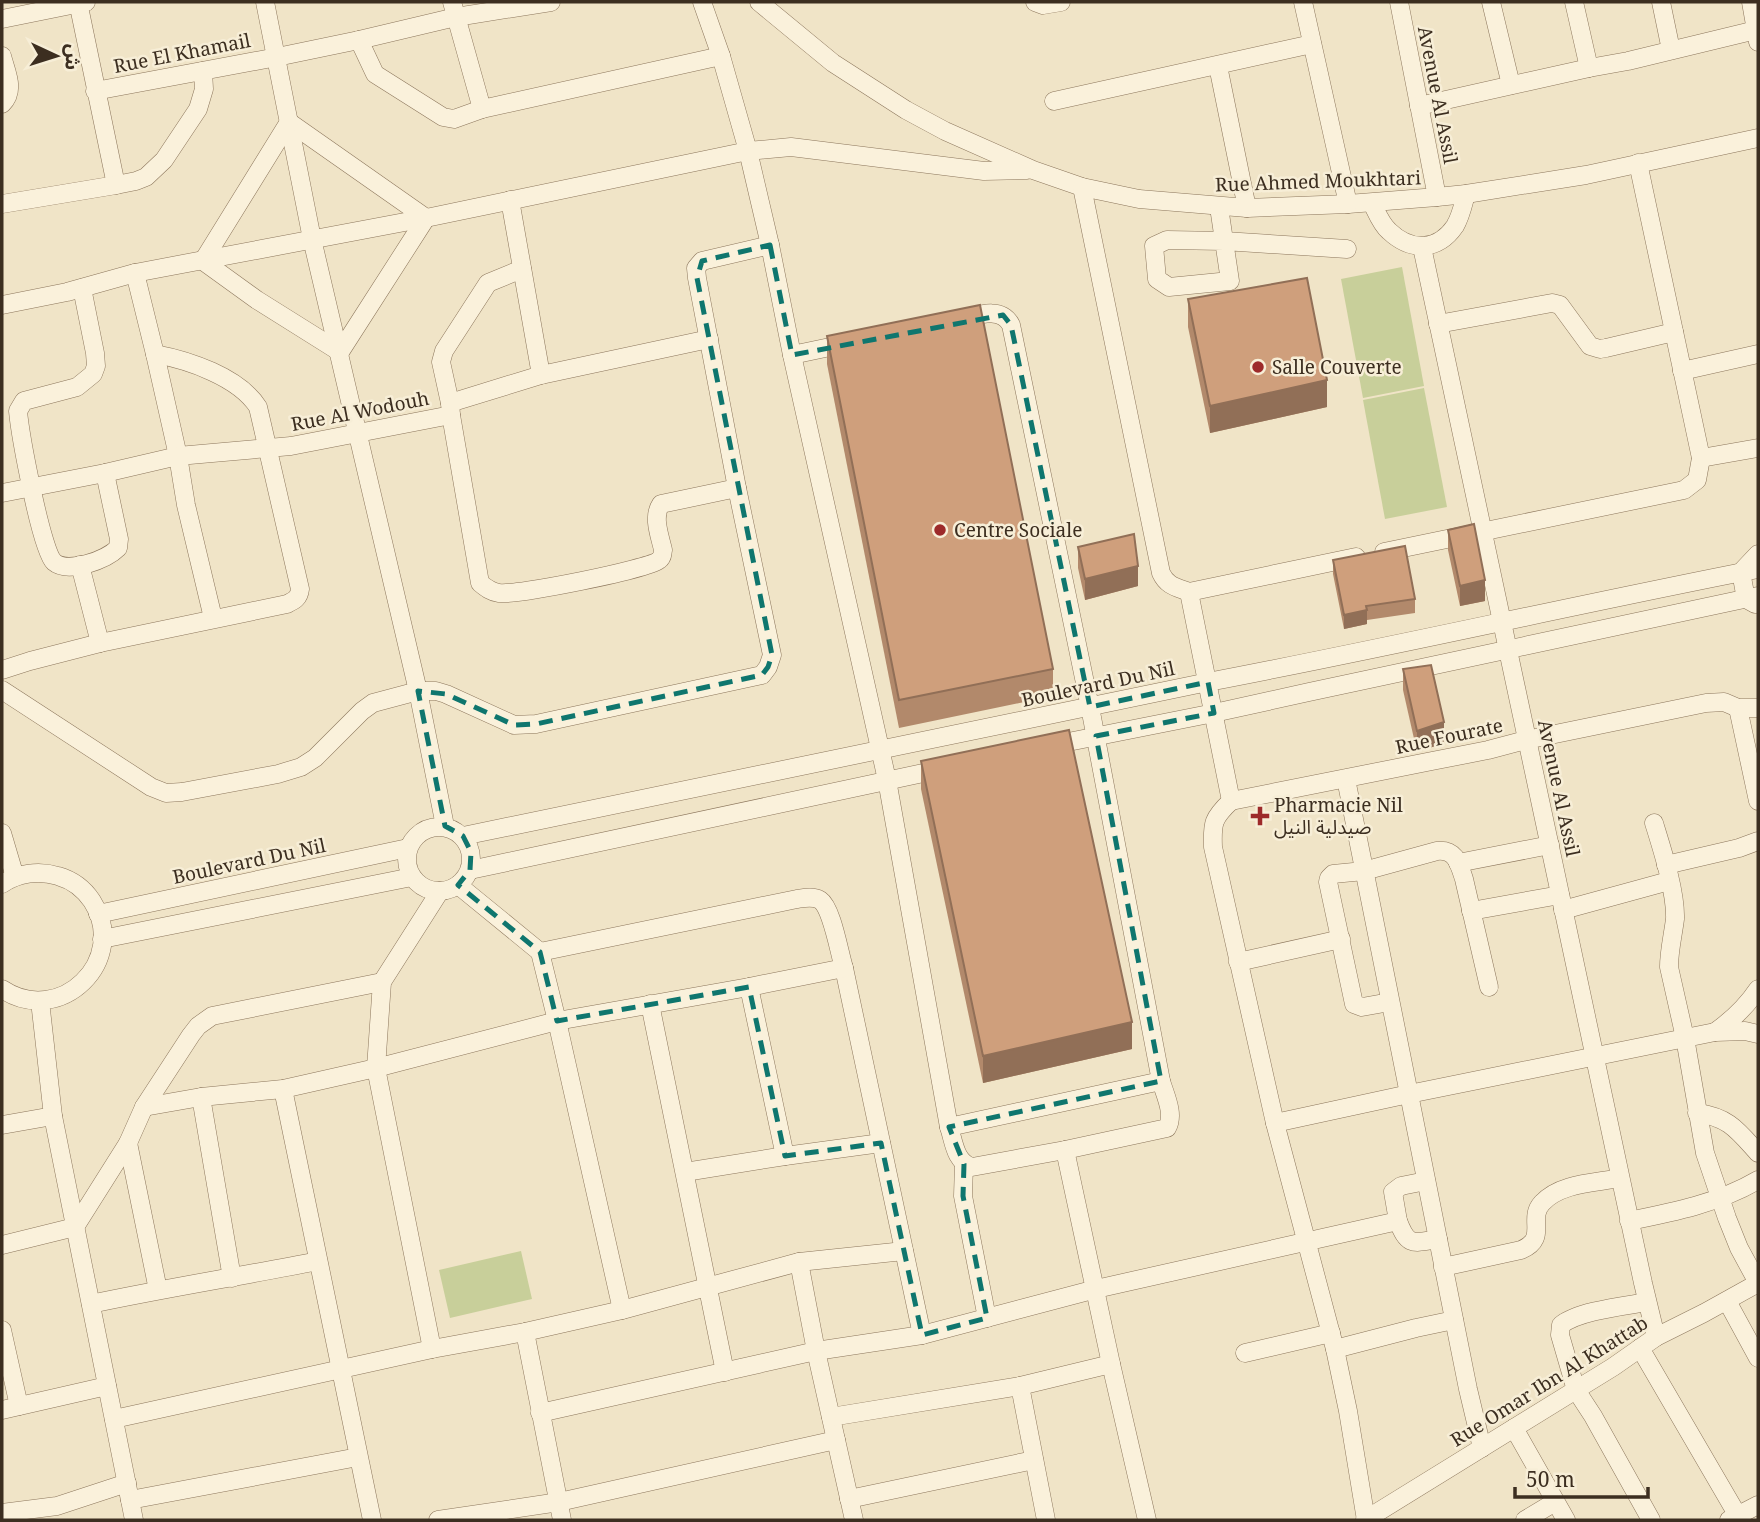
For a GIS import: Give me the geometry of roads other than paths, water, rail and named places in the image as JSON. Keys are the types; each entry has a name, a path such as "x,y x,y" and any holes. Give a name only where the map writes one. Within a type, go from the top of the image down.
{"street":[{"path":"2,19 81,2 95,91 116,185"},
{"path":"265,2 312,239 418,691 445,827"},
{"name":"Rue El Khamail","path":"95,91 359,40 454,9 551,2"},
{"path":"702,2 721,56 748,150 770,245 887,780 949,1128 959,1159 972,1167 1167,1128 1170,1114 1161,1081 1096,736 1011,326 1003,315 992,313 939,324"},
{"name":"Rue Ahmed Moukhtari","path":"759,2 833,63 906,110 945,131 1032,170 1082,187 1139,199 1247,208 1372,203 1437,197 1586,175 1758,138"},
{"path":"1035,2 1042,5 1060,2"},
{"path":"1303,2 1348,204"},
{"name":"Avenue Al Assil","path":"1398,2 1437,197"},
{"path":"1491,2 1511,85"},
{"path":"1574,2 1589,68"},
{"path":"1661,2 1671,50"},
{"path":"1419,106 1671,50 1757,36 1751,2"},
{"path":"454,9 482,108"},
{"path":"359,40 376,74 443,117 454,119 482,108 721,56"},
{"path":"1054,101 1312,44"},
{"path":"2,56 10,87 6,101 2,104"},
{"path":"1218,66 1247,208"},
{"path":"2,204 116,185 146,177 164,160 198,109 204,89 203,72"},
{"path":"289,122 426,218"},
{"path":"202,261 289,122"},
{"path":"2,302 82,288 135,273 426,218 748,150 791,148 984,171 1032,170"},
{"path":"1082,187 1161,573 1165,581 1172,586 1189,592 1685,490 1697,480 1702,458 1638,163"},
{"path":"1372,203 1388,231 1399,239 1422,247 1439,243 1457,224 1466,194"},
{"path":"510,200 541,375"},
{"path":"1219,207 1224,241 1230,281 1168,288 1157,279 1154,246 1167,240 1224,241 1347,249"},
{"path":"340,352 426,218"},
{"path":"2,690 151,787 166,793 278,774 301,767 315,758 362,711 373,704 418,691 446,694 514,725 536,724 762,675 772,655 737,488 696,268 702,261 770,245"},
{"name":"Avenue Al Assil","path":"1422,247 1656,1337"},
{"path":"202,261 257,300 340,352"},
{"path":"522,269 488,283 444,351 441,362 480,583 488,590 500,594 521,593 639,569 659,561 662,556 656,516 661,505 737,488"},
{"path":"135,273 214,618"},
{"path":"82,288 93,341 96,366 93,374 77,387 32,398 19,406 19,420 41,528 54,562 68,568 106,558 118,548 119,539 105,473"},
{"path":"1438,324 1552,303 1560,305 1594,348 1606,348 1674,332"},
{"path":"792,355 872,338"},
{"name":"Rue Al Wodouh","path":"2,493 178,456 268,449 358,433 450,409 541,375 709,339"},
{"path":"2,670 100,643 287,604 299,596 300,589 258,407 247,393 209,369 179,358 155,354"},
{"path":"1682,371 1758,354"},
{"path":"1702,458 1758,448"},
{"path":"1031,750 1754,600 1750,571 1758,554"},
{"path":"80,565 100,643"},
{"name":"Boulevard Du Nil","path":"463,836 1750,571"},
{"path":"1189,592 1231,802 1218,813 1212,824 1213,847 1275,1123 1333,1341 1374,1518"},
{"name":"Rue Fourate","path":"1231,802 1706,703 1724,702 1738,708 1758,708"},
{"path":"1738,708 1758,801"},
{"path":"470,870 953,767"},
{"path":"1346,779 1443,1267 1482,1448"},
{"path":"1654,823 1674,904 1675,918 1669,967 1685,1038 1705,1153 1720,1199 1758,1283"},
{"path":"439,826 463,836 471,852 470,870 458,885 449,890 432,891 412,877 407,866 408,848 416,835 439,826"},
{"path":"2,833 9,881 25,874 44,873 69,880 89,898 102,926 99,957 79,987 61,998 40,1001 16,997 2,989"},
{"path":"1471,911 1562,902 1667,873 1758,841"},
{"path":"1458,863 1550,845"},
{"name":"Boulevard Du Nil","path":"98,914 408,848"},
{"path":"1390,1002 1362,1007 1354,1004 1329,878 1333,874 1364,872 1443,850 1453,854 1458,863 1489,987"},
{"path":"102,939 412,877"},
{"path":"458,885 540,952 622,1310"},
{"path":"432,1349 376,1068 382,982 440,891"},
{"path":"540,952 797,899 813,898 828,909 844,968 922,1335"},
{"path":"1238,962 1341,939"},
{"path":"144,1107 201,1097 283,1089 557,1021 844,968"},
{"path":"2,1245 75,1227 128,1143 144,1107 191,1035 212,1016 382,982"},
{"path":"749,987 785,1156"},
{"path":"1715,1032 1731,1021 1749,1003 1758,989"},
{"path":"40,1001 53,1116 134,1520"},
{"path":"650,1004 725,1372"},
{"path":"1275,1123 1715,1032 1745,1031 1758,1034"},
{"path":"949,1128 1161,1081"},
{"path":"283,1089 372,1520"},
{"path":"201,1097 232,1278"},
{"path":"1697,1113 1723,1119 1758,1153"},
{"path":"2,1125 53,1116"},
{"path":"128,1143 158,1290"},
{"path":"685,1172 881,1143"},
{"path":"1065,1150 1147,1520"},
{"path":"964,1164 963,1196 987,1318"},
{"path":"1443,1267 1529,1246 1536,1237 1537,1210 1546,1199 1565,1189 1620,1178"},
{"path":"1629,1221 1720,1199 1758,1180"},
{"path":"1426,1181 1401,1186 1394,1192 1398,1221 1404,1237 1408,1240 1419,1242 1438,1239"},
{"path":"540,1413 816,1351 922,1335 1096,1289 1398,1221"},
{"path":"114,1419 622,1310 799,1262 904,1251"},
{"path":"91,1304 318,1261"},
{"path":"799,1262 854,1520"},
{"name":"Rue Omar Ibn Al Khattab","path":"1374,1518 1656,1337 1758,1283"},
{"path":"1727,1301 1758,1358"},
{"path":"1647,1302 1567,1320 1562,1325 1560,1335 1576,1390 1651,1520"},
{"path":"1245,1353 1454,1320"},
{"path":"2,1330 10,1408 107,1386"},
{"path":"525,1332 562,1520"},
{"path":"1640,1348 1733,1518 1758,1506"},
{"path":"831,1417 1020,1386 1111,1364"},
{"path":"1020,1386 1046,1520"},
{"path":"1514,1428 1566,1520"},
{"path":"438,1520 559,1502 836,1440"},
{"path":"2,1513 57,1513 128,1492 358,1457"},
{"path":"849,1499 1034,1460"},
{"path":"1525,1520 1555,1502"}],"place":[{"name":"Salle Couverte","path":"1258,367"},
{"name":"Centre Sociale","path":"940,530"},
{"name":"Pharmacie Nil صيدلية النيل","path":"1260,816"}]}
